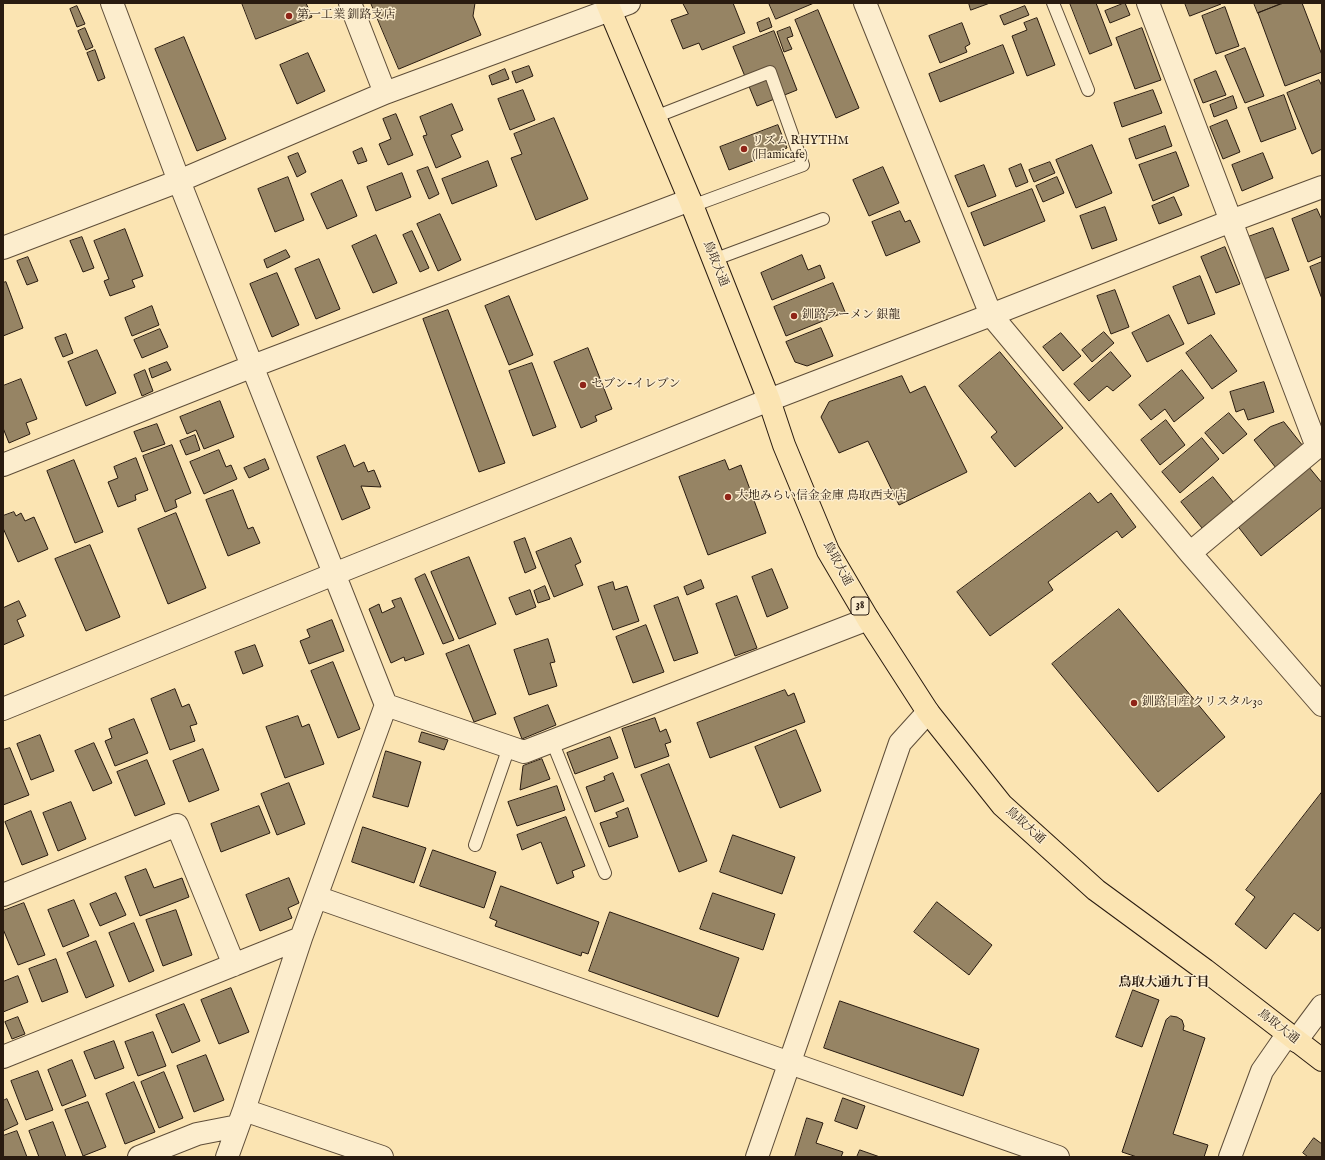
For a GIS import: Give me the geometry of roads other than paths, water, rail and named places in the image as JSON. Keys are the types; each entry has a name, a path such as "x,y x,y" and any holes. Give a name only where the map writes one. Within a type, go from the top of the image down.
{"highway":[{"name":"鳥取大通","path":"615,6 655,117 691,203 769,400 784,445 828,551 868,619 928,712 1002,805 1096,890 1205,970 1322,1060"}],"street":[{"path":"112,3 179,181 386,705 301,938 227,1157"},
{"path":"350,3 385,93"},
{"path":"865,3 991,315 1190,553 1322,705"},
{"path":"1148,3 1317,447 1190,553"},
{"path":"3,248 179,181 385,93 615,6"},
{"path":"3,709 334,574 769,400 1322,187"},
{"path":"3,465 252,366 691,203"},
{"path":"386,705 524,752 868,619"},
{"path":"757,1157 900,743 928,712"},
{"path":"3,895 177,825 234,965"},
{"path":"316,897 1058,1157"},
{"path":"3,1057 301,938"},
{"path":"1230,1157 1262,1071 1322,1006"},
{"path":"139,1157 241,1118 382,1157"}],"lane":[{"path":"1053,3 1088,90"},
{"path":"655,117 770,72 803,165 691,203"},
{"path":"713,260 823,219"},
{"path":"552,741 605,873"},
{"path":"475,845 509,747"}],"place":[{"name":"第一工業 釧路支店","path":"289,16"},
{"name":"リズム RHYTHM (旧amicafe)","path":"744,149"},
{"name":"釧路ラーメン 銀龍","path":"794,316"},
{"name":"セブン-イレブン","path":"583,385"},
{"name":"大地みらい信金金庫 鳥取西支店","path":"728,497"},
{"name":"釧路日産 クリスタル30","path":"1134,703"}],"district":[{"name":"鳥取大通九丁目","path":"1164,983"}]}
